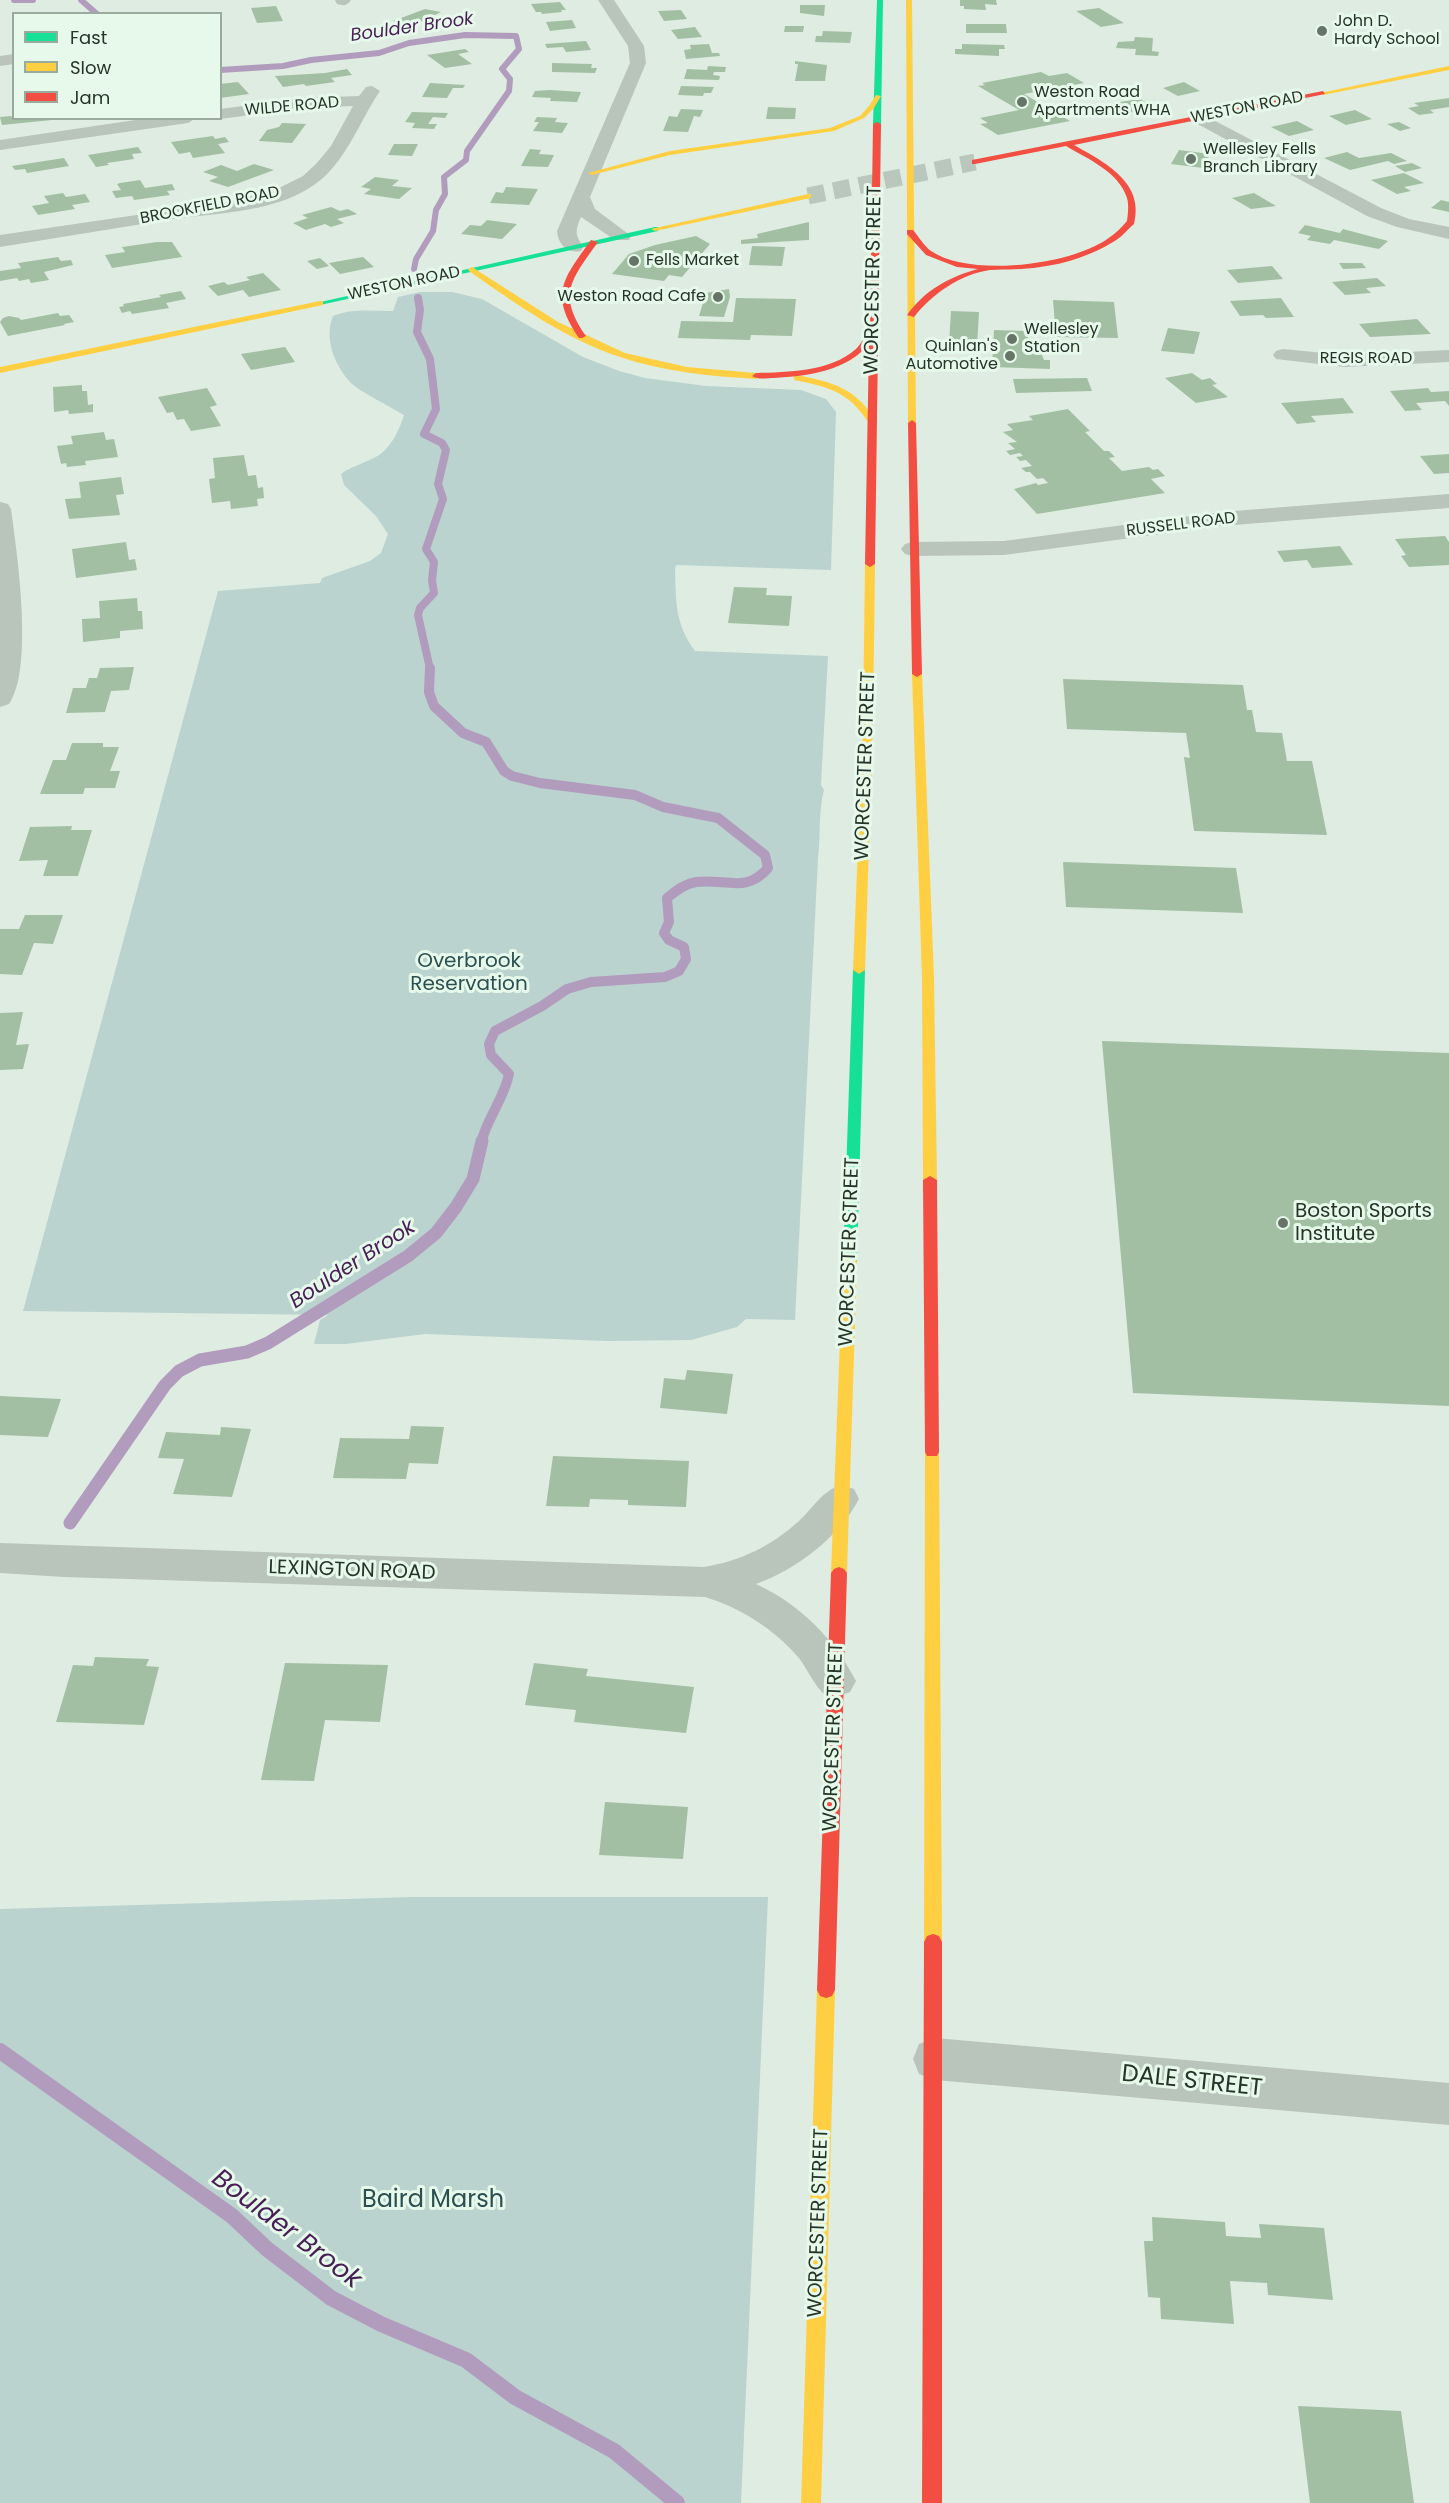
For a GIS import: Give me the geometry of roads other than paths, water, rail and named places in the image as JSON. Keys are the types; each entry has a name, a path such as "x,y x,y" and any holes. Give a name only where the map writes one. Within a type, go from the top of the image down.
{"main road":[{"name":"WORCESTER STREET","path":"811,2503 841,1499 868,722 871,420 880,0"},
{"name":"WORCESTER STREET","path":"909,0 913,549 928,978 935,2059 933,2503"},
{"name":"WESTON ROAD","path":"975,162 1449,68"},
{"path":"592,173 670,153 839,128 858,120 872,107 878,96"},
{"path":"810,134 847,140"},
{"path":"862,144 876,154"},
{"path":"910,315 917,304 934,289 961,276 986,270 1032,266 1081,255 1112,241 1133,218 1133,203 1124,186 1102,167 1068,144"},
{"name":"WESTON ROAD","path":"0,370 476,272 594,242 808,196"},
{"path":"910,232 916,243 934,256 986,270"},
{"path":"582,336 566,311 563,297 567,283 594,242"},
{"path":"476,272 514,283"},
{"path":"476,272 514,300 625,357 665,367 704,372 771,375 810,380 842,389 863,403 871,420"},
{"path":"550,285 567,283"},
{"path":"771,375 811,372 841,364 862,349 873,331"}],"street":[{"path":"574,247 567,239 566,231 639,59 636,46 606,0"},
{"name":"WILDE ROAD","path":"222,114 368,96"},
{"name":"BROOKFIELD ROAD","path":"0,241 224,206 286,192 307,182 321,170 368,96"},
{"path":"1200,118 1374,212 1404,223 1449,233"},
{"path":"0,145 174,120"},
{"path":"581,198 587,212 622,236"},
{"name":"REGIS ROAD","path":"1283,355 1345,361 1449,356"},
{"name":"RUSSELL ROAD","path":"913,549 1004,548 1238,518 1449,501"},
{"path":"0,509 10,618 7,663 0,699"},
{"name":"LEXINGTON ROAD","path":"0,1558 704,1582 735,1577 777,1558 807,1537 841,1499"},
{"name":"LEXINGTON ROAD","path":"704,1582 744,1594 775,1613 807,1640 827,1665 836,1681"},
{"name":"DALE STREET","path":"935,2059 1449,2104"}],"waterway":[{"name":"Boulder Brook","path":"14,0 33,0"},
{"name":"Boulder Brook","path":"81,0 95,12"},
{"name":"Boulder Brook","path":"222,70 283,66 311,60 379,53 409,43 465,35 516,36 519,49 502,69 510,79 509,91 467,151 466,160 444,177 445,194 436,210 433,231 416,259 414,269"},
{"name":"Boulder Brook","path":"418,298 420,310 417,332 430,359 436,409 424,434 442,443 446,450 438,484 443,499 426,549 434,562 432,580 434,593 420,608 418,615 430,669"},
{"name":"Boulder Brook","path":"430,669 429,692 434,706 463,733 486,742 504,771 512,776 540,783 635,795 663,807 718,818 765,855 768,868 752,881 743,883 696,882 684,886 667,898 669,922 664,933 669,940 684,947 686,959 679,971 665,977 591,982 567,989 542,1006 495,1031 489,1044 491,1055 509,1074 481,1143"},
{"name":"Boulder Brook","path":"70,1523 165,1385 179,1371 200,1360 247,1352 268,1343 408,1256 436,1233 456,1207 473,1179 482,1141"},
{"name":"Boulder Brook","path":"0,2051 232,2216 267,2249 331,2298 381,2324 466,2360 515,2397 614,2451 677,2503"}],"tunnel":[{"path":"808,196 975,162"}],"place":[{"name":"John D. Hardy School","path":"1322,31"},
{"name":"Weston Road Apartments WHA","path":"1022,102"},
{"name":"Wellesley Fells Branch Library","path":"1191,159"},
{"name":"Fells Market","path":"634,261"},
{"name":"Weston Road Cafe","path":"718,297"},
{"name":"Wellesley Station","path":"1012,339"},
{"name":"Quinlan's Automotive","path":"1010,356"},
{"name":"Boston Sports Institute","path":"1283,1223"}],"park label":[{"name":"Overbrook Reservation","path":"469,974"},
{"name":"Baird Marsh","path":"433,2201"}]}
